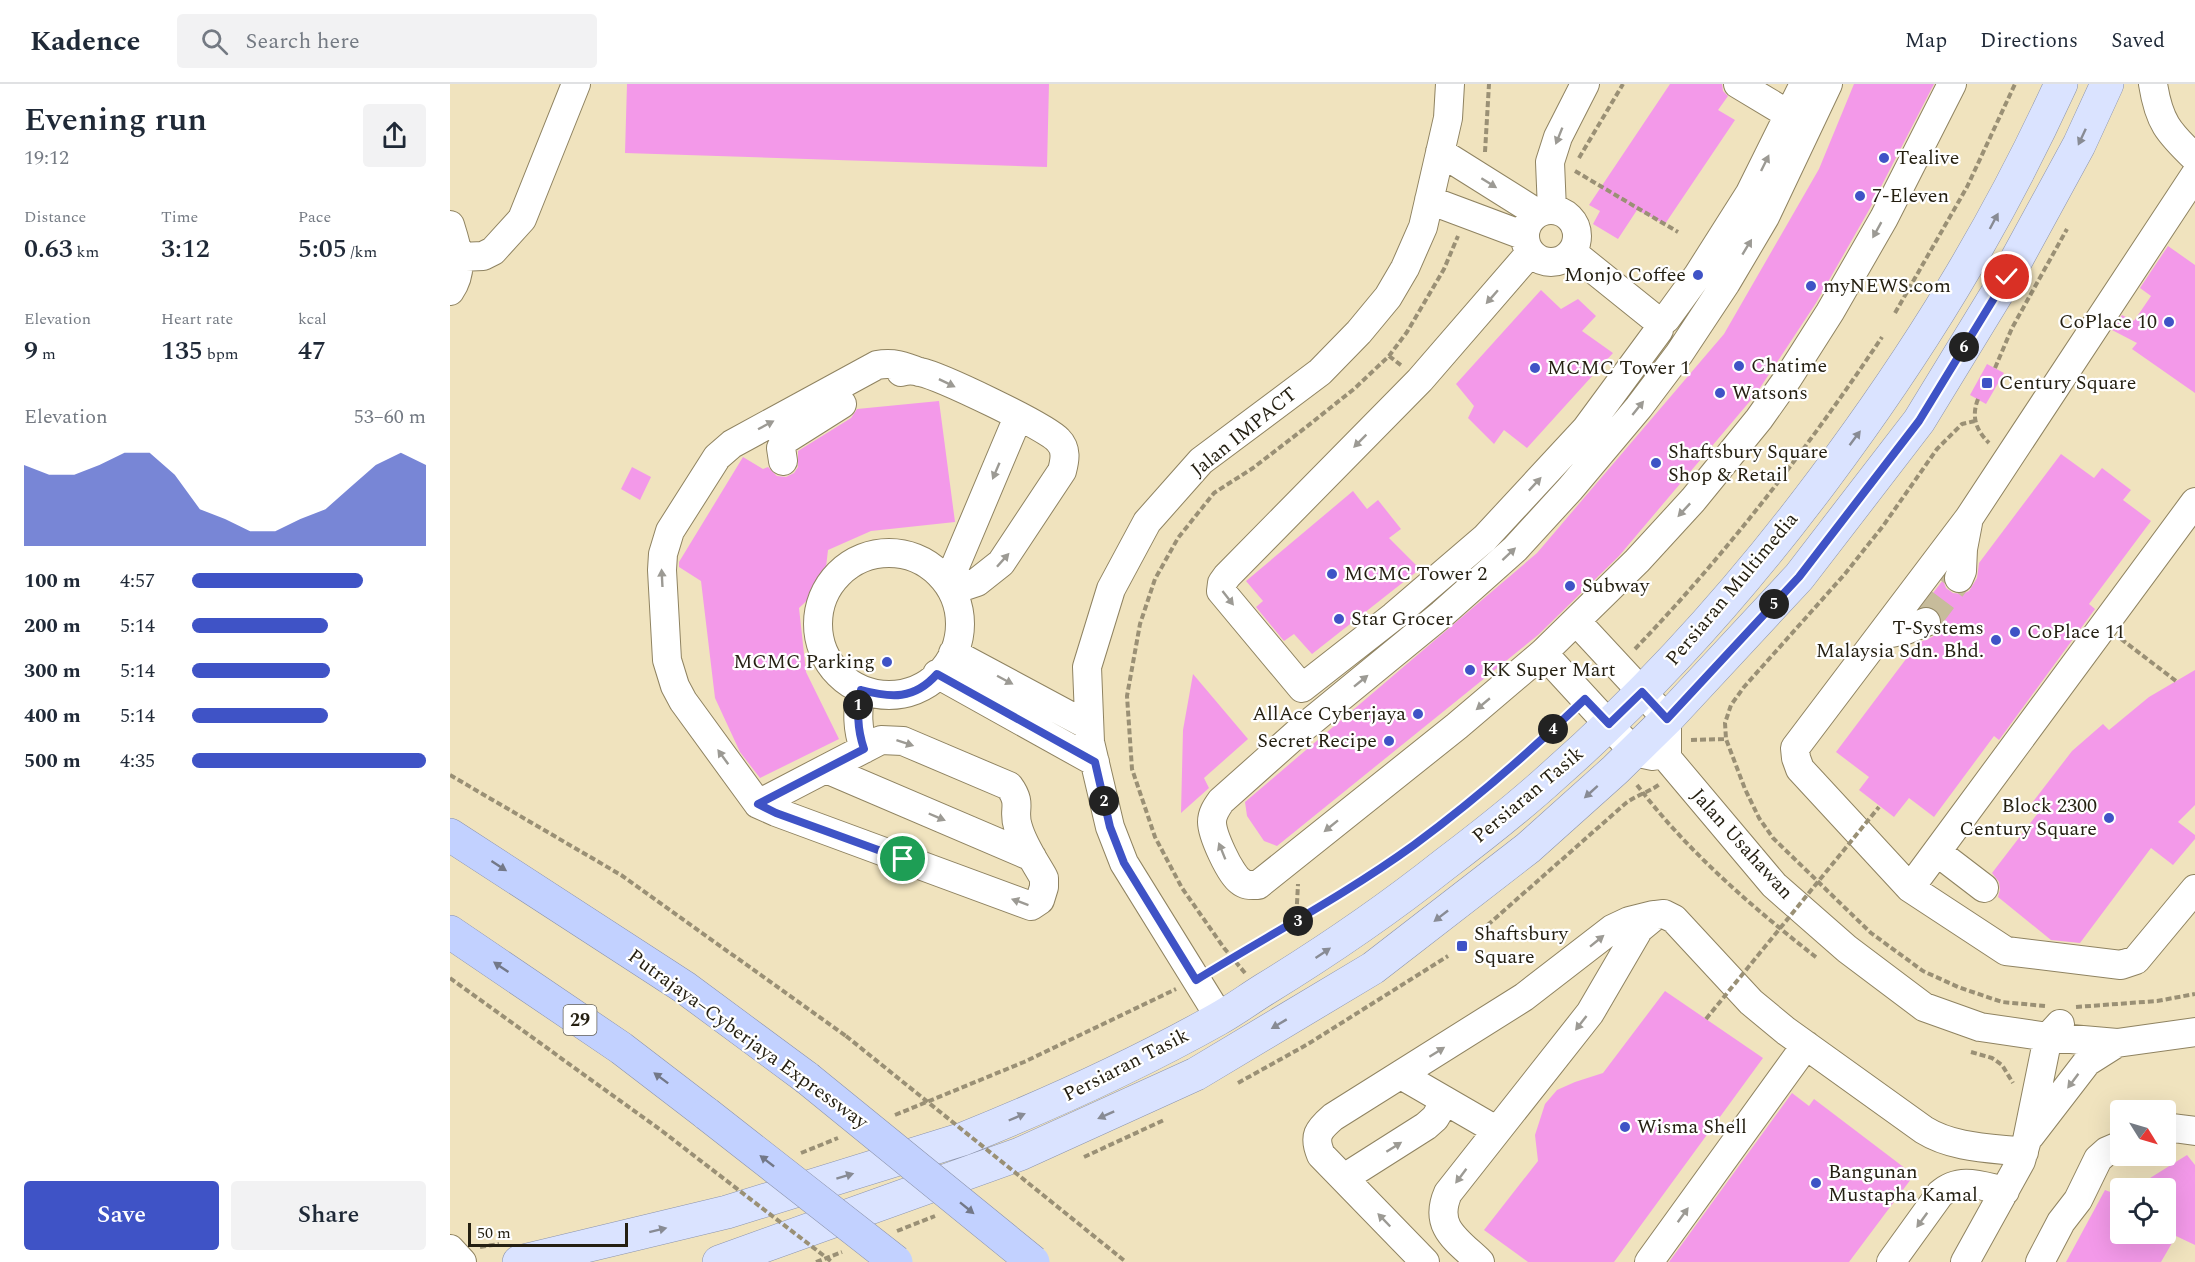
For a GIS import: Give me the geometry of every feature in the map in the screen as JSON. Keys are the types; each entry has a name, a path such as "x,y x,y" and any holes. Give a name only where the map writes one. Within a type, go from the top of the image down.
{"highway":[{"name":"Putrajaya–Cyberjaya Expressway","path":"450,835 684,987 807,1078 1032,1262"},
{"name":"29","path":"450,932 621,1048 896,1262"}],"main road":[{"name":"Persiaran Multimedia","path":"1642,692 1750,575 1876,410 1931,326 1988,232 2030,152 2061,84"},
{"name":"Persiaran Multimedia","path":"1667,739 1799,577 1919,421 2007,277 2079,145 2107,84"},
{"name":"Persiaran Tasik","path":"519,1262 727,1212 963,1139 1059,1100 1220,1018 1309,963 1390,908 1552,777 1642,692"},
{"name":"Persiaran Tasik","path":"719,1262 1020,1154 1196,1074 1373,968 1528,848 1634,752 1667,739"}],"street":[{"path":"460,257 483,256 493,251 522,219 576,84"},
{"name":"Jalan IMPACT","path":"1220,1018 1124,863 1110,827 1089,726 1087,667 1111,589 1147,522 1201,461 1320,372 1359,332 1388,297 1405,268 1423,226 1448,118 1450,84"},
{"path":"1585,84 1558,137 1550,162 1536,228 1536,259 1551,263 1559,262 1572,252 1578,237 1577,228 1568,215 1536,228 1420,380 1227,576 1222,584 1221,591 1302,688 1394,616 1485,538 1586,429 1660,322 1698,275 1750,193 1803,84"},
{"path":"1738,84 1788,114"},
{"path":"1828,84 1765,217 1726,283 1679,354 1639,407 1570,489 1515,549 1442,614 1303,728 1221,801 1213,814 1212,826 1230,871 1238,880 1247,885 1258,885 1457,726 1543,653 1637,561 1693,500 1733,453 1788,378 1830,312 1884,218 1952,84"},
{"path":"2153,84 2160,115 2167,129 2195,158"},
{"path":"1440,152 1536,228"},
{"path":"2195,175 1969,518 1795,748 1800,769 1910,888 2006,951 2121,965 2136,960 2195,889"},
{"path":"1430,200 1536,228"},
{"path":"450,225 460,257 450,291"},
{"path":"1572,252 1660,322"},
{"path":"758,804 881,740 903,741 1009,786 1018,804 1017,825 1044,878 1040,900 1031,906 776,813 758,804 683,702 667,660 662,570 666,542 670,531 717,457 738,440 877,365 899,364 937,378 1051,434 1064,449 1065,460 1062,471 1001,563 977,582 951,586"},
{"path":"783,461 781,448 785,440 796,432 895,373 906,370 919,372"},
{"path":"951,586 1018,417"},
{"path":"1910,888 2195,502"},
{"path":"1959,578 1962,571 1963,549 1969,518"},
{"path":"891,551 910,555 943,576 951,586 959,604 962,621 959,637 945,664 930,682 914,692 898,696 877,695 861,690 837,674 826,659 819,644 820,611 825,596 847,568 860,559 891,551"},
{"name":"Jalan Usahawan","path":"1576,621 1642,692 1667,739 1774,885 1847,949 1876,970 1930,994 1986,1011 2123,1029 2195,1017"},
{"path":"1881,635 1913,628 1926,622"},
{"path":"1543,653 1634,752"},
{"path":"945,664 1089,726"},
{"path":"945,664 1095,762"},
{"path":"861,690 857,709 864,749"},
{"path":"826,769 1032,857"},
{"path":"1937,852 1984,888"},
{"path":"1425,1262 1322,1155 1317,1145 1317,1136 1323,1125 1524,997 1612,929 1629,921 1664,914 1674,919 1751,1002 1806,1045 1938,1139 1954,1143 2026,1146"},
{"path":"1480,1262 1449,1232 1442,1220 1443,1205 1448,1193 1590,1013 1639,928 1651,918"},
{"path":"2026,1146 2056,1019"},
{"name":"Jalan Usahawan","path":"2056,1019 2117,1043 2195,1032"},
{"path":"1965,1262 2005,1191 2026,1146 2087,1062 2117,1043"},
{"path":"1649,1262 1806,1045"},
{"path":"1401,1075 1496,1130"},
{"path":"1344,1178 1426,1126 1435,1118 1445,1101"},
{"path":"2176,1128 2195,1131"},
{"path":"2040,1262 2061,1222 2078,1200 2098,1159 2110,1150"},
{"path":"1891,1262 1940,1194 1947,1188 1968,1182 2005,1191"},
{"path":"450,1249 462,1262"}],"path":[{"path":"1578,160 1623,84"},
{"path":"1895,313 1966,187 2015,84"},
{"path":"1572,170 1678,232"},
{"path":"1618,666 1696,583 1748,521 1801,453 1881,337"},
{"path":"1978,399 1974,410 1979,432 2007,459"},
{"path":"1975,421 1962,424 1937,449 1883,526 1796,631 1765,662 1731,705 1725,723 1726,739 1745,789 1759,818 1773,838 1871,933 1923,971 1958,987 2056,1019 2195,994"},
{"path":"2104,626 2176,681"},
{"path":"1196,980 1306,916 1414,845 1527,755 1585,699"},
{"path":"1667,739 1726,739"},
{"path":"450,775 621,875 846,1036 1126,1262"},
{"path":"1474,937 1626,803 1643,793"},
{"path":"1706,1019 1879,807"},
{"path":"450,978 662,1131 832,1262"}],"building":[{"path":"627,84 1049,84 1047,167 625,153"},
{"path":"1670,84 1722,84 1723,91 1728,96 1718,110 1735,120 1665,224 1637,210 1618,239 1593,224 1600,211 1589,205"},
{"name":"Shaftsbury Square Shop & Retail","path":"1854,84 1934,84 1869,210 1816,303 1756,394 1619,556 1538,635 1277,846 1264,841 1247,816 1245,802 1537,553 1724,334 1819,169"},
{"name":"CoPlace 10","path":"2168,246 2195,265 2195,393 2132,349 2137,343 2112,330 2122,315 2134,321 2151,296 2140,288"},
{"name":"MCMC Tower 1","path":"1541,290 1561,309 1578,299 1596,316 1582,331 1613,353 1527,448 1504,430 1494,444 1468,418 1474,406 1456,384"},
{"path":"1987,364 2004,373 1986,404 1970,395"},
{"path":"939,401 955,522 871,531 828,550 825,576 818,590 799,608 806,672 839,739 760,778 740,752 715,698 701,581 679,567 679,562 743,457 763,469 768,467 777,476 786,477 794,473 798,467 798,451 851,418 857,409"},
{"name":"CoPlace 11","path":"2061,454 2094,478 2102,468 2131,490 2123,500 2151,521 2089,604 2095,609 1999,740 1994,736 1934,817 1909,798 1894,817 1859,790 1869,777 1836,752 1918,643 1939,632 1942,624 1941,615 1936,609 1923,606 1943,580 1946,588 1953,593 1962,594 1969,591 1977,578 1979,563"},
{"path":"632,467 651,477 640,500 621,489"},
{"name":"MCMC Tower 2","path":"1353,491 1367,509 1378,500 1401,529 1389,538 1420,569 1312,654 1294,634 1284,641 1256,607 1263,601 1246,581"},
{"name":"Block 2300 Century Square","path":"2195,670 2195,805 2178,822 2195,835 2195,839 2173,865 2151,848 2080,943 2051,940 1998,897 1999,882 1992,873 2038,813 2029,807 2072,751 2103,724 2109,730 2149,697"},
{"path":"1193,674 1248,739 1204,778 1209,788 1181,813 1183,730"},
{"name":"Wisma Shell","path":"1665,991 1763,1058 1614,1262 1528,1262 1484,1230 1538,1161 1535,1135 1545,1104 1557,1090 1603,1073"},
{"name":"Bangunan Mustapha Kamal","path":"1792,1093 1809,1106 1814,1099 1914,1175 1849,1262 1669,1262"},
{"path":"2187,1155 2195,1165 2195,1245 2176,1236 2176,1178 2150,1178 2169,1166 2176,1166 2176,1162"},
{"path":"2105,1190 2110,1192 2110,1244 2171,1244 2161,1262 2066,1262"}],"tunnel":[{"path":"1926,622 1959,578"}],"place":[{"name":"Tealive","path":"1884,158"},
{"name":"7-Eleven","path":"1860,196"},
{"name":"Monjo Coffee","path":"1698,275"},
{"name":"myNEWS.com","path":"1811,286"},
{"name":"CoPlace 10","path":"2169,322"},
{"name":"Chatime","path":"1739,366"},
{"name":"MCMC Tower 1","path":"1535,368"},
{"name":"Century Square","path":"1987,383"},
{"name":"Watsons","path":"1720,393"},
{"name":"Shaftsbury Square Shop & Retail","path":"1656,463"},
{"name":"MCMC Tower 2","path":"1332,574"},
{"name":"Subway","path":"1570,586"},
{"name":"Star Grocer","path":"1339,619"},
{"name":"CoPlace 11","path":"2015,632"},
{"name":"T-Systems Malaysia Sdn. Bhd.","path":"1996,640"},
{"name":"MCMC Parking","path":"887,662"},
{"name":"KK Super Mart","path":"1470,670"},
{"name":"AllAce Cyberjaya","path":"1418,714"},
{"name":"Secret Recipe","path":"1389,741"},
{"name":"Block 2300 Century Square","path":"2109,818"},
{"name":"Shaftsbury Square","path":"1462,946"},
{"name":"Wisma Shell","path":"1625,1127"},
{"name":"Bangunan Mustapha Kamal","path":"1816,1183"}],"route":[{"path":"903,859 776,813 758,804 864,749 858,732 857,709 861,690 877,695 898,696 914,692 930,682 937,674 1095,762 1110,827 1124,863 1196,980 1296,922 1414,845 1527,755 1585,699 1609,724 1642,692 1667,719 1799,577 1919,421 2007,277"}]}
